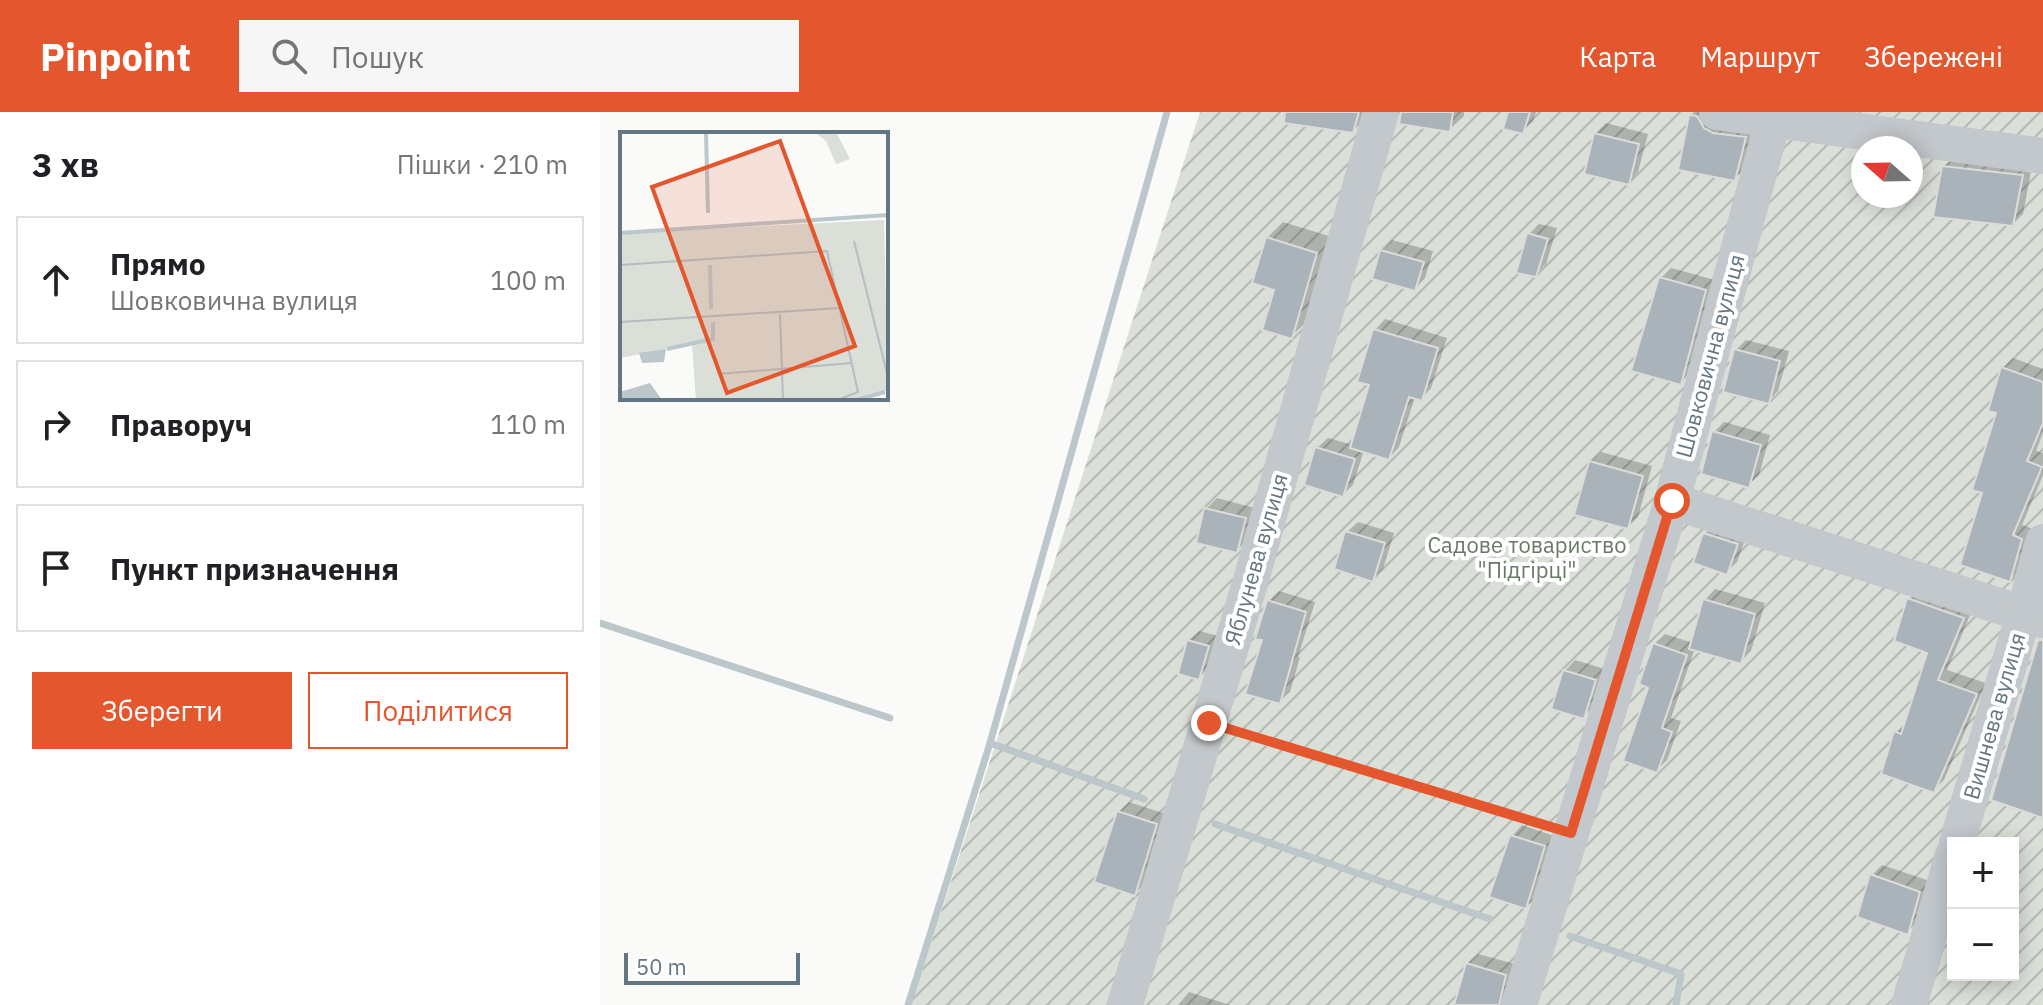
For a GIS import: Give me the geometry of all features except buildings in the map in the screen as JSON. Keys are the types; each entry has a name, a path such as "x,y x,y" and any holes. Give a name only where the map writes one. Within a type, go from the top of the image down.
{"street":[{"name":"Яблунева вулиця","path":"1125,1005 1253,573 1381,112"},
{"path":"1717,112 2043,156"},
{"name":"Шовковична вулиця","path":"1519,1005 1672,501 1773,120"},
{"path":"1672,501 2034,616"},
{"name":"Вишнева вулиця","path":"1959,837 2034,616 2043,542"},
{"path":"1909,1005 1947,875"}],"path":[{"path":"1209,723 1571,833"}],"green space":[{"name":"Садове товариство \"Підгірці\"","path":"1200,112 2043,112 2043,1005 911,1005"}],"waterway":[{"path":"908,1005 990,743 1167,112"},
{"path":"600,623 890,718"},
{"path":"990,743 1144,799"},
{"path":"1215,824 1490,919"},
{"path":"1570,936 1681,974 1676,1005"}],"route":[{"path":"1209,723 1571,833 1672,501"}]}
